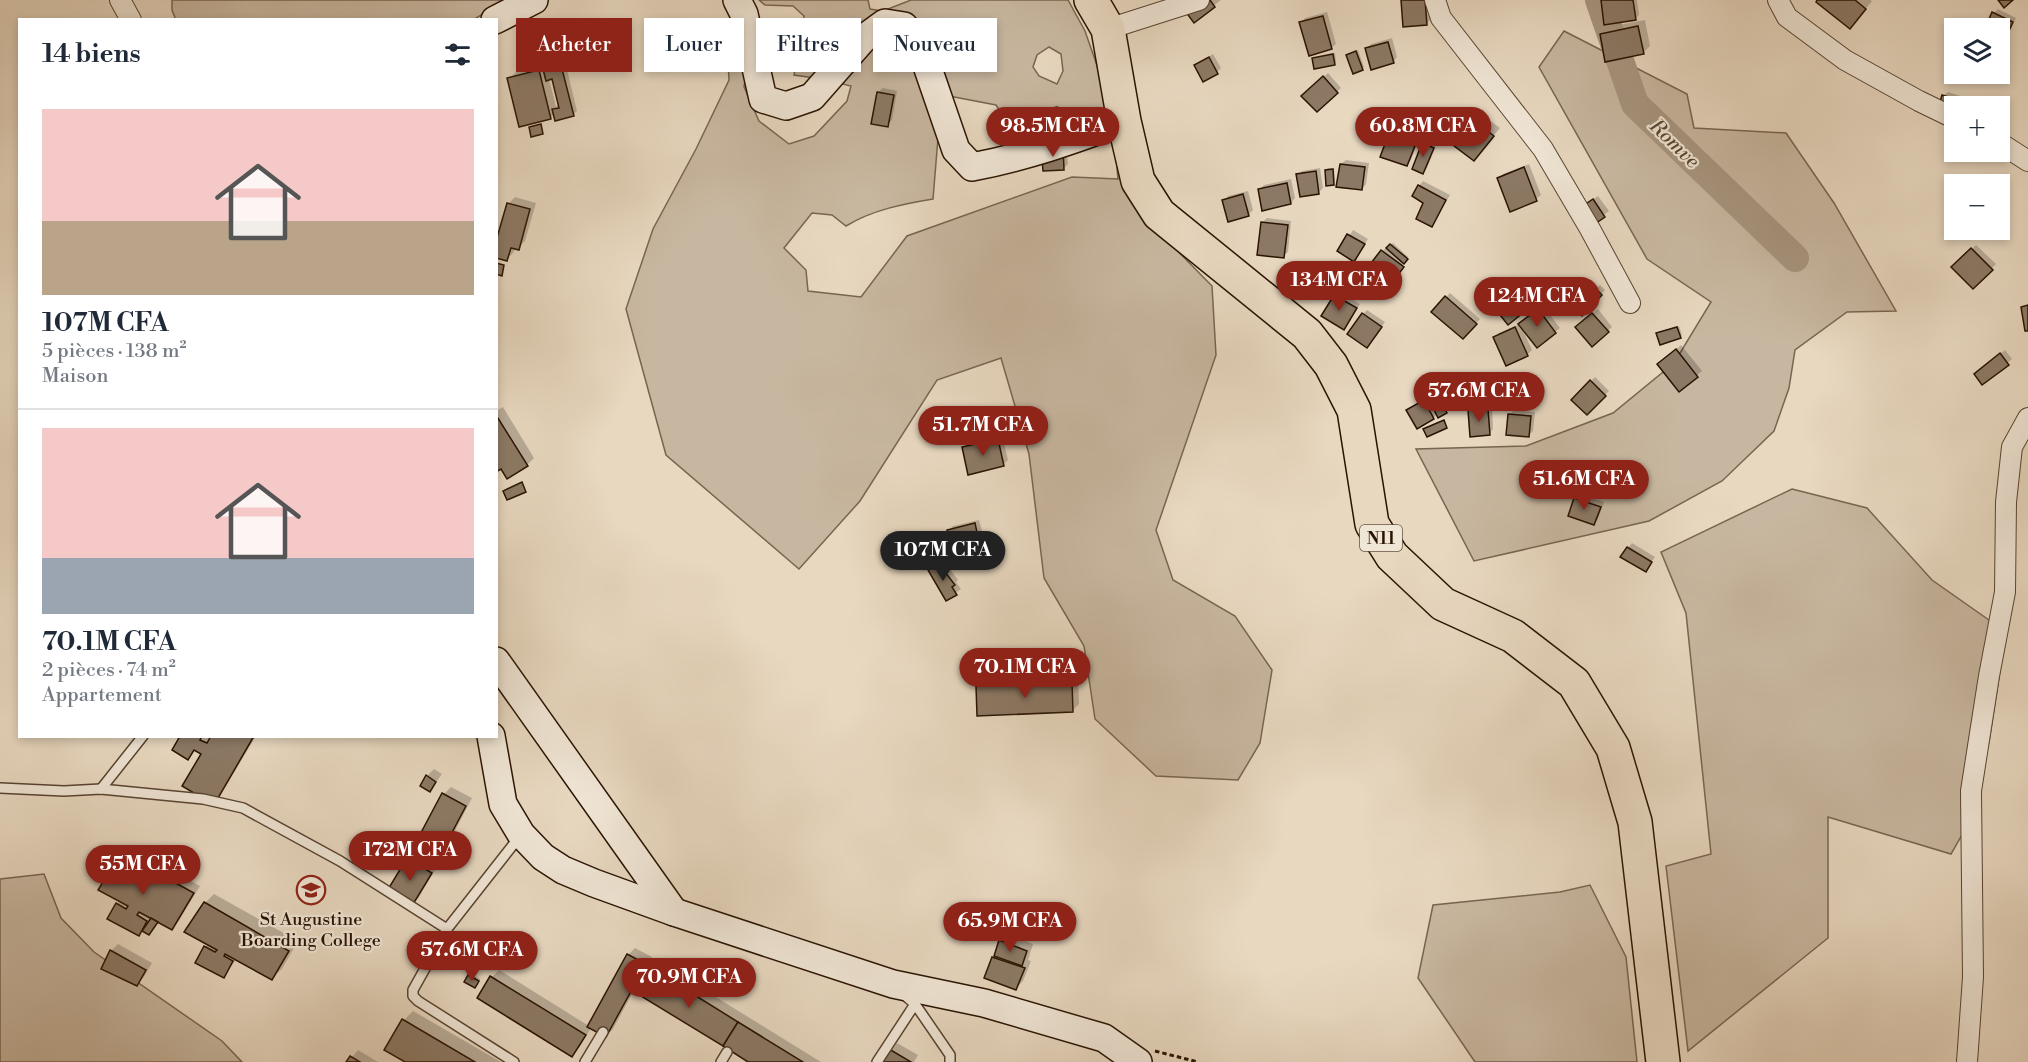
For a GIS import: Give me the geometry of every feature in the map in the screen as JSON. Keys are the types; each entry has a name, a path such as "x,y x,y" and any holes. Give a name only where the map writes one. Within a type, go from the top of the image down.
{"highway":[{"name":"N11","path":"1091,0 1108,28 1124,121 1138,181 1159,214 1307,334 1331,365 1354,410 1372,524 1392,556 1443,604 1513,636 1574,683 1613,748 1635,822 1663,1062"}],"street":[{"path":"120,0 130,18"},
{"path":"498,18 534,0"},
{"path":"737,0 744,14 763,99 786,106 812,97 863,39 885,23 904,26 923,54 957,150 972,167 1005,161 1057,146 1124,121"},
{"path":"1108,28 1199,0"},
{"path":"1435,0 1441,18 1542,149 1590,229 1630,303"},
{"path":"1778,0 1787,16 1845,60 1944,113"},
{"path":"2010,149 2028,161"},
{"path":"1967,1062 1973,977 1971,791 2005,592 2006,502 2012,447 2028,418"},
{"path":"498,664 674,912"},
{"path":"491,738 503,804 521,834 543,856 563,870 594,884 674,912 893,984 984,1003 1104,1038 1138,1062"}],"lane":[{"path":"101,789 141,738"},
{"path":"0,788 64,791 101,789 203,799 243,808 340,861 447,929"},
{"path":"514,1062 418,1001 413,990 447,929 521,834"},
{"path":"893,984 915,1004 950,1055 950,1062"},
{"path":"877,1062 915,1004"},
{"path":"585,1062 603,1032"},
{"path":"721,1062 727,1052"}],"shaded area":[{"path":"172,0 506,0 476,18 175,18"},
{"path":"759,0 868,0 870,9 883,11 911,0 1068,0 1085,31 1153,226 1212,286 1216,355 1156,530 1173,580 1235,616 1272,670 1260,743 1238,780 1156,776 1095,719 1084,646 1044,578 1029,454 1001,358 937,380 860,501 799,569 666,455 626,309 653,229 696,149 729,80 729,72 744,72 744,40 751,40 744,87 759,121 789,144 814,136 847,101 851,86 794,75 795,72 861,72 861,18 804,18 793,6 765,5","holes":["1049,47 1061,54 1063,71 1057,84 1039,76 1033,67 1037,55","949,96 996,105 1021,143 1114,135 1118,179 1072,177 907,236 861,297 808,291 806,270 784,248 812,213 832,215 846,226 877,212 933,199 938,138"]},
{"path":"1564,31 1687,94 1694,128 1786,133 1834,203 1896,311 1847,312 1795,350 1789,388 1774,431 1722,481 1649,521 1474,561 1416,449 1526,446 1613,413 1674,363 1711,302 1647,259 1539,67"},
{"path":"1792,489 1867,508 1932,580 2006,632 1989,742 1971,819 1951,854 1828,817 1828,938 1688,1051 1666,866 1711,854 1686,613 1661,552"},
{"path":"44,874 61,918 94,952 222,1041 242,1062 0,1062 0,879"},
{"path":"1590,885 1626,957 1637,1062 1475,1062 1418,978 1433,905 1560,892"}],"building":[{"path":"1177,0 1210,0 1215,7 1194,23"},
{"path":"1401,0 1425,0 1427,25 1403,27"},
{"path":"1601,0 1633,0 1636,20 1604,25"},
{"path":"1817,0 1855,0 1866,9 1850,29 1816,2"},
{"path":"1998,0 2013,0 2004,8"},
{"path":"1992,12 2005,18 1989,18"},
{"path":"1323,16 1332,49 1309,56 1299,22"},
{"path":"1638,26 1644,54 1605,62 1600,34"},
{"path":"1388,42 1394,63 1371,70 1365,48"},
{"path":"1356,51 1363,70 1353,74 1346,55"},
{"path":"1333,54 1335,65 1314,69 1312,58"},
{"path":"1209,57 1218,74 1203,82 1194,65"},
{"path":"539,72 551,119 519,127 507,78"},
{"path":"544,72 563,72 574,116 555,121 552,109 559,108 552,79 546,81"},
{"path":"1323,76 1338,93 1317,112 1301,96"},
{"path":"877,92 894,95 888,127 871,124"},
{"path":"1942,95 1945,96 1944,111 1938,109"},
{"path":"1057,107 1060,121 1048,123 1046,109"},
{"path":"1465,113 1494,136 1474,161 1445,139"},
{"path":"541,124 543,134 531,137 529,127"},
{"path":"1388,136 1415,146 1407,166 1380,157"},
{"path":"1422,143 1434,148 1423,174 1412,169"},
{"path":"1063,145 1064,170 1043,171 1041,147"},
{"path":"1340,164 1365,167 1362,190 1336,187"},
{"path":"1524,167 1537,201 1510,212 1497,178"},
{"path":"1333,169 1334,185 1326,186 1325,170"},
{"path":"1316,171 1319,194 1300,197 1296,174"},
{"path":"1287,183 1291,204 1262,211 1258,189"},
{"path":"1418,185 1446,200 1432,227 1416,219 1423,203 1412,196"},
{"path":"1243,194 1249,216 1228,222 1222,200"},
{"path":"1593,199 1605,217 1586,230 1574,212"},
{"path":"507,203 530,209 519,250 511,248 507,261 498,259 498,234"},
{"path":"1261,222 1288,225 1284,258 1257,255"},
{"path":"1347,234 1365,244 1354,262 1337,251"},
{"path":"1390,244 1408,259 1404,264 1386,248"},
{"path":"1971,248 1993,270 1973,289 1951,267"},
{"path":"1381,250 1404,267 1388,288 1365,271"},
{"path":"498,264 504,265 502,276 498,275"},
{"path":"1510,284 1529,308 1508,325 1489,301"},
{"path":"1595,288 1602,295 1582,316 1574,308"},
{"path":"1334,295 1357,308 1344,330 1321,316"},
{"path":"1445,296 1477,324 1463,339 1431,312"},
{"path":"2028,305 2028,331 2025,331 2021,307"},
{"path":"1538,309 1556,333 1537,348 1518,324"},
{"path":"1362,313 1382,327 1367,348 1347,334"},
{"path":"1592,313 1609,332 1592,347 1575,327"},
{"path":"1515,327 1528,356 1506,366 1493,337"},
{"path":"1677,327 1681,338 1660,345 1656,333"},
{"path":"1676,349 1698,377 1679,392 1657,364"},
{"path":"2000,353 2009,365 1982,385 1974,374"},
{"path":"1590,380 1606,396 1587,415 1571,400"},
{"path":"1438,394 1447,413 1438,418 1429,399"},
{"path":"1424,400 1434,419 1417,429 1406,410"},
{"path":"1488,409 1490,435 1470,437 1468,410"},
{"path":"1508,414 1531,416 1529,437 1506,435"},
{"path":"498,418 528,466 507,479 501,469 498,471"},
{"path":"1444,420 1447,428 1427,437 1423,429"},
{"path":"998,439 1004,466 968,475 962,447"},
{"path":"522,482 526,492 507,500 503,491"},
{"path":"1574,498 1601,507 1594,525 1568,516"},
{"path":"975,523 978,537 950,544 947,530"},
{"path":"971,541 974,551 957,555 955,545"},
{"path":"1627,547 1652,562 1646,572 1620,557"},
{"path":"939,564 955,585 952,587 957,595 946,601 928,570"},
{"path":"1072,682 1073,712 977,716 976,686"},
{"path":"179,738 201,738 200,740 207,743 210,738 253,738 214,805 182,786 201,754 194,750 188,760 172,750"},
{"path":"426,775 436,782 430,792 420,786"},
{"path":"442,793 466,806 439,857 415,844"},
{"path":"414,844 428,853 421,863 408,855"},
{"path":"121,853 194,893 172,930 139,912 137,915 147,921 139,936 107,919 116,903 126,909 128,906 98,890"},
{"path":"407,858 432,873 412,906 387,891"},
{"path":"204,902 289,951 272,980 225,954 224,956 233,961 224,978 195,963 204,946 215,952 217,950 184,932"},
{"path":"151,918 158,922 149,935 142,931"},
{"path":"999,940 1027,951 1022,966 994,956"},
{"path":"110,950 146,970 137,986 101,969"},
{"path":"627,954 646,964 606,1037 587,1027"},
{"path":"992,957 1025,968 1016,990 984,978"},
{"path":"656,971 738,1022 723,1046 641,996"},
{"path":"468,975 479,981 475,988 464,982"},
{"path":"490,976 586,1035 572,1057 477,998"},
{"path":"402,1019 475,1062 405,1062 384,1050"},
{"path":"738,1022 803,1062 748,1062 723,1046"},
{"path":"889,1049 911,1062 881,1062"},
{"path":"350,1056 360,1062 346,1062"}],"waterway":[{"name":"Romve","path":"1599,0 1635,104 1795,258"}],"place":[{"name":"St Augustine Boarding College","path":"311,890"}]}
